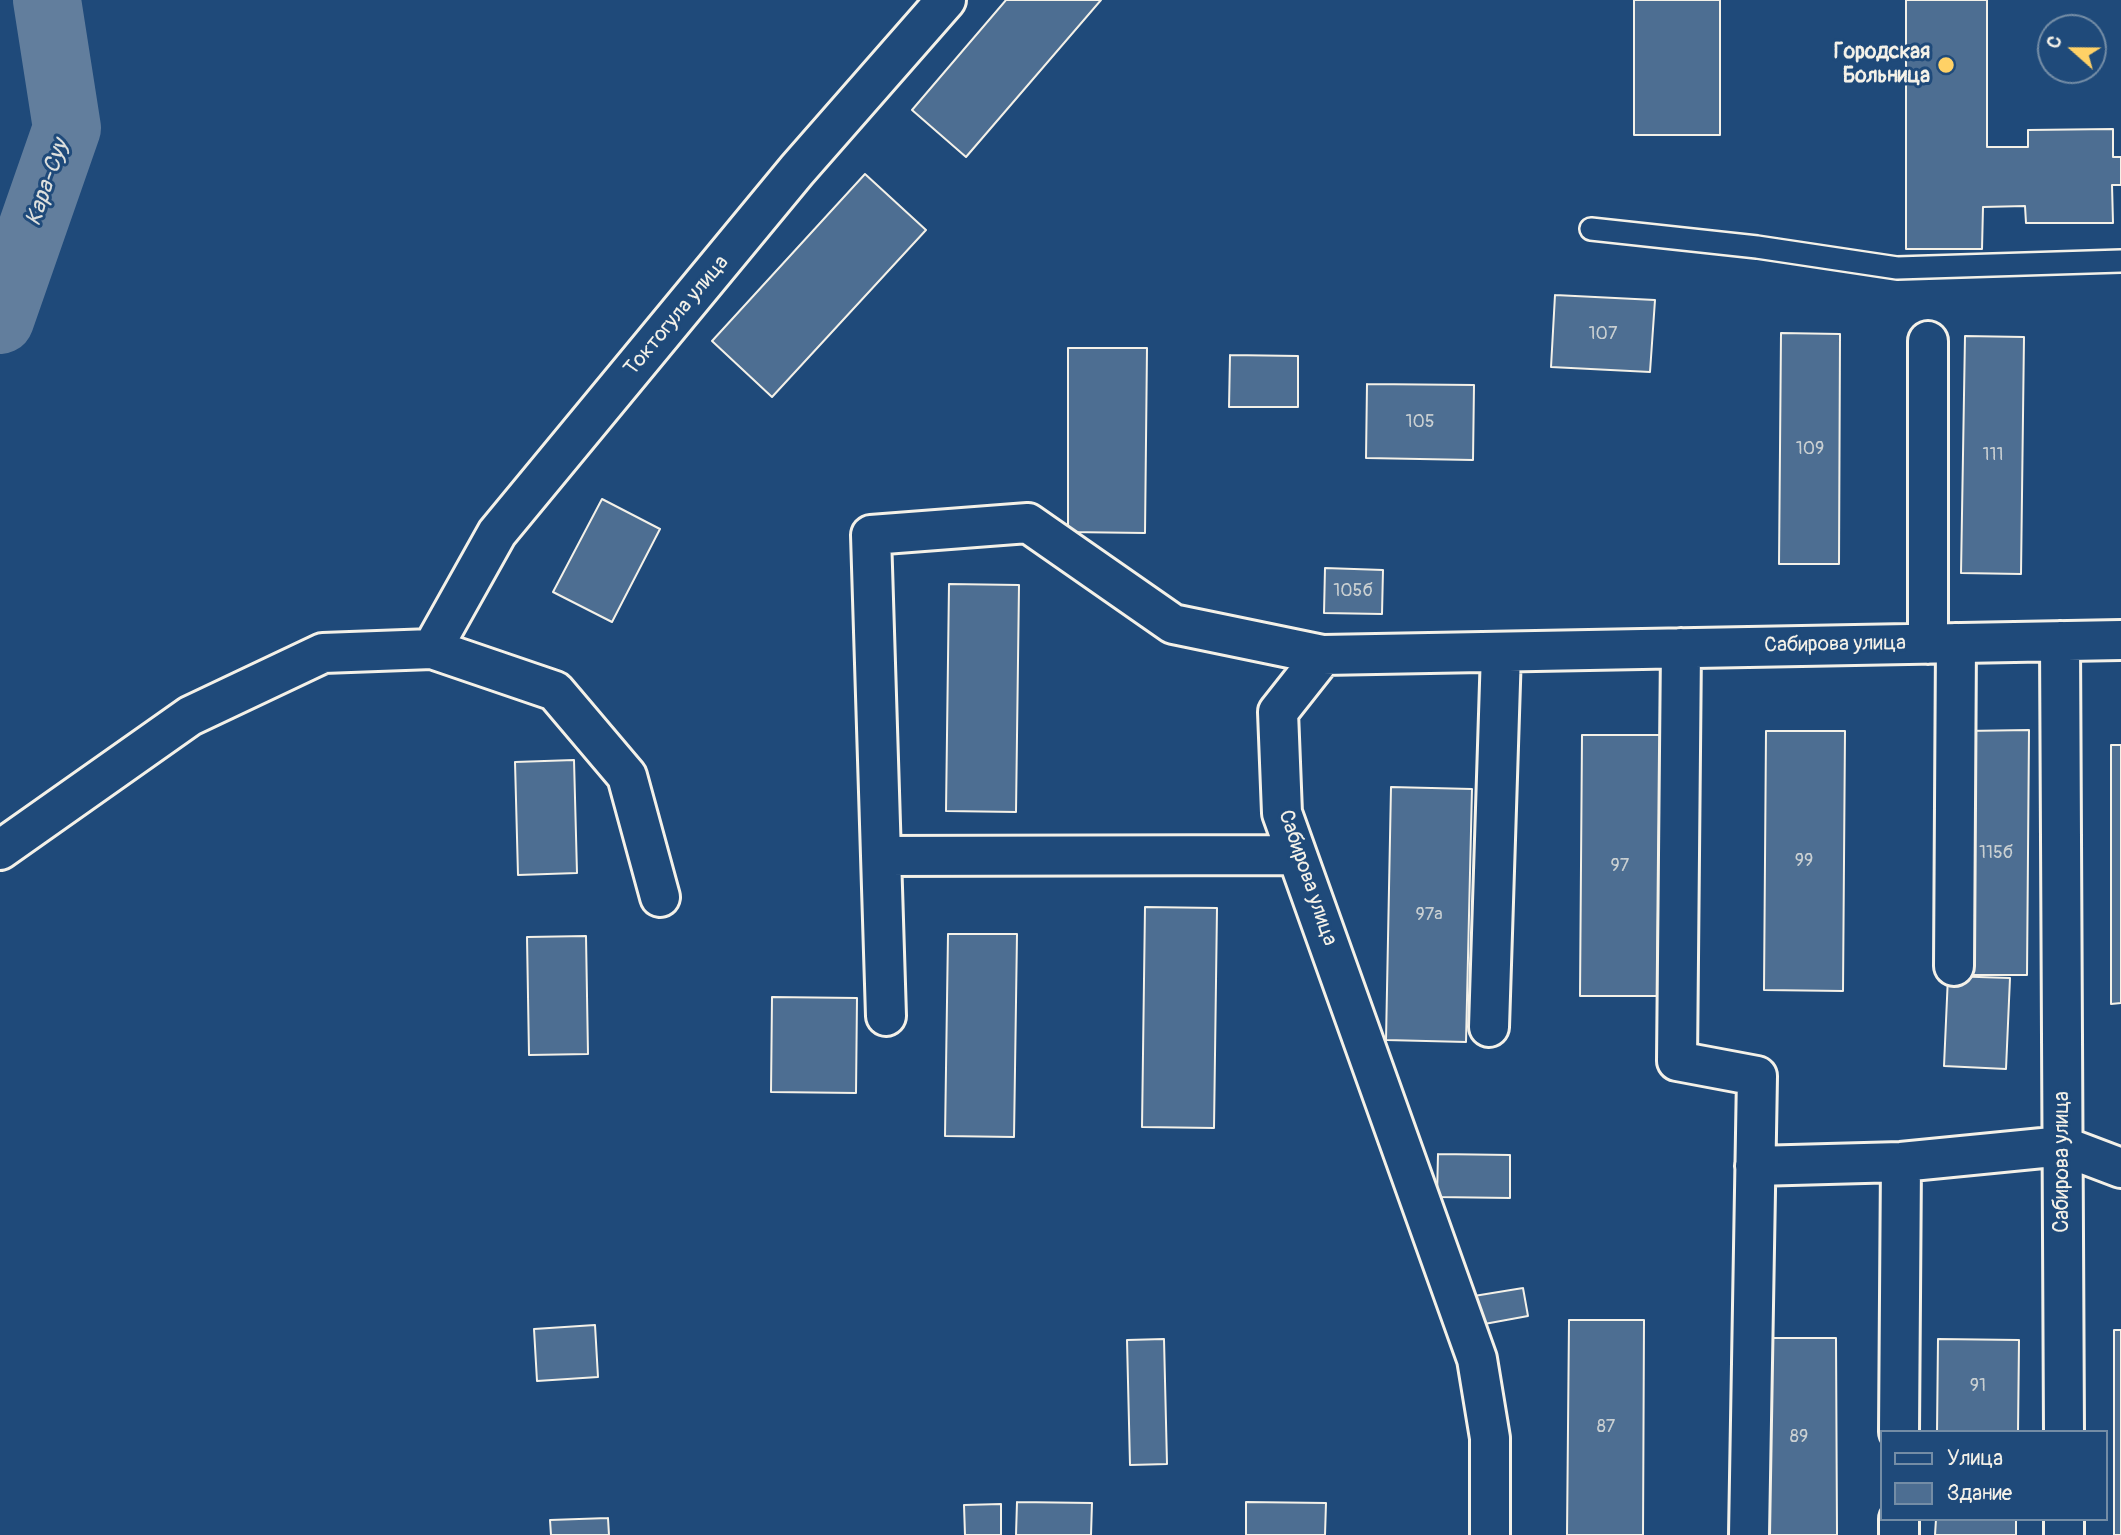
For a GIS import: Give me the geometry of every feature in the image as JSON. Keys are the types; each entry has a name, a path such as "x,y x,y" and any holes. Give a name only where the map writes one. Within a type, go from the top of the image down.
{"street":[{"name":"Токтогула улица","path":"432,649 497,533 797,170 946,0"},
{"path":"1928,341 1954,966"},
{"path":"886,1016 871,535 1028,523 1173,624 1323,655"},
{"name":"Сабирова улица","path":"1490,1535 1490,1438 1477,1359 1282,813 1278,712 1323,655 2121,640"},
{"name":"Сабирова улица","path":"2060,641 2064,1430"},
{"path":"1681,648 1677,1061 1757,1076 1749,1535"},
{"path":"0,850 190,716 323,653 432,649 555,691 628,776 660,897"},
{"path":"1489,1027 1501,652"},
{"path":"881,856 1297,855"},
{"path":"1755,1166 1901,1162 2063,1146 2121,1168"},
{"path":"1899,1430 1901,1162"}],"lane":[{"path":"1591,229 1758,247 1897,268 2121,261"}],"building":[{"path":"1006,0 1101,0 966,157 912,110"},
{"path":"1634,0 1720,0 1720,135 1634,135"},
{"name":"Городская Больница","path":"1906,0 1987,0 1987,147 2028,147 2028,130 2113,129 2113,157 2121,157 2121,185 2112,185 2113,223 2026,223 2025,206 1983,207 1982,249 1906,249"},
{"path":"865,174 926,230 772,397 712,341"},
{"path":"1555,295 1655,300 1650,372 1551,367"},
{"path":"1781,333 1840,334 1839,564 1779,564"},
{"path":"1965,336 2024,337 2021,574 1961,573"},
{"path":"1068,348 1147,348 1145,533 1068,532"},
{"path":"1230,355 1298,356 1298,407 1229,407"},
{"path":"1367,384 1474,385 1473,460 1366,458"},
{"path":"602,499 660,529 612,622 553,592"},
{"path":"1325,568 1383,570 1382,614 1324,613"},
{"path":"949,584 1019,585 1016,812 946,811"},
{"path":"2029,730 2027,975 1963,975 1965,731"},
{"path":"1766,731 1845,731 1843,991 1764,990"},
{"path":"1582,735 1660,735 1657,996 1580,996"},
{"path":"2111,745 2121,745 2121,1003 2111,1004"},
{"path":"574,760 577,873 518,875 515,762"},
{"path":"1391,787 1472,789 1466,1042 1386,1040"},
{"path":"1145,907 1217,908 1214,1128 1142,1127"},
{"path":"948,934 1017,934 1014,1137 945,1136"},
{"path":"586,936 588,1054 529,1055 527,937"},
{"path":"1948,976 2010,978 2006,1069 1944,1066"},
{"path":"772,997 857,998 856,1093 771,1092"},
{"path":"1438,1154 1510,1155 1510,1198 1437,1197"},
{"path":"1523,1288 1528,1316 1479,1325 1474,1296"},
{"path":"1569,1320 1644,1320 1643,1535 1567,1535"},
{"path":"595,1325 598,1377 537,1381 534,1329"},
{"path":"2114,1330 2121,1330 2121,1535 2114,1535"},
{"path":"1761,1338 1836,1338 1837,1535 1762,1535"},
{"path":"1164,1339 1167,1464 1130,1465 1127,1340"},
{"path":"1938,1339 2019,1340 2018,1430 1937,1430"},
{"path":"1017,1502 1092,1503 1091,1535 1016,1535"},
{"path":"1246,1502 1326,1503 1325,1535 1246,1535"},
{"path":"1001,1504 1001,1535 965,1535 964,1505"},
{"path":"608,1518 609,1535 551,1535 550,1520"},
{"path":"1936,1521 2016,1521 2016,1535 1935,1535"}],"waterway":[{"name":"Кара-Суу","path":"0,320 67,128 47,0"}],"place":[{"name":"Городская Больница","path":"1946,65"}]}
